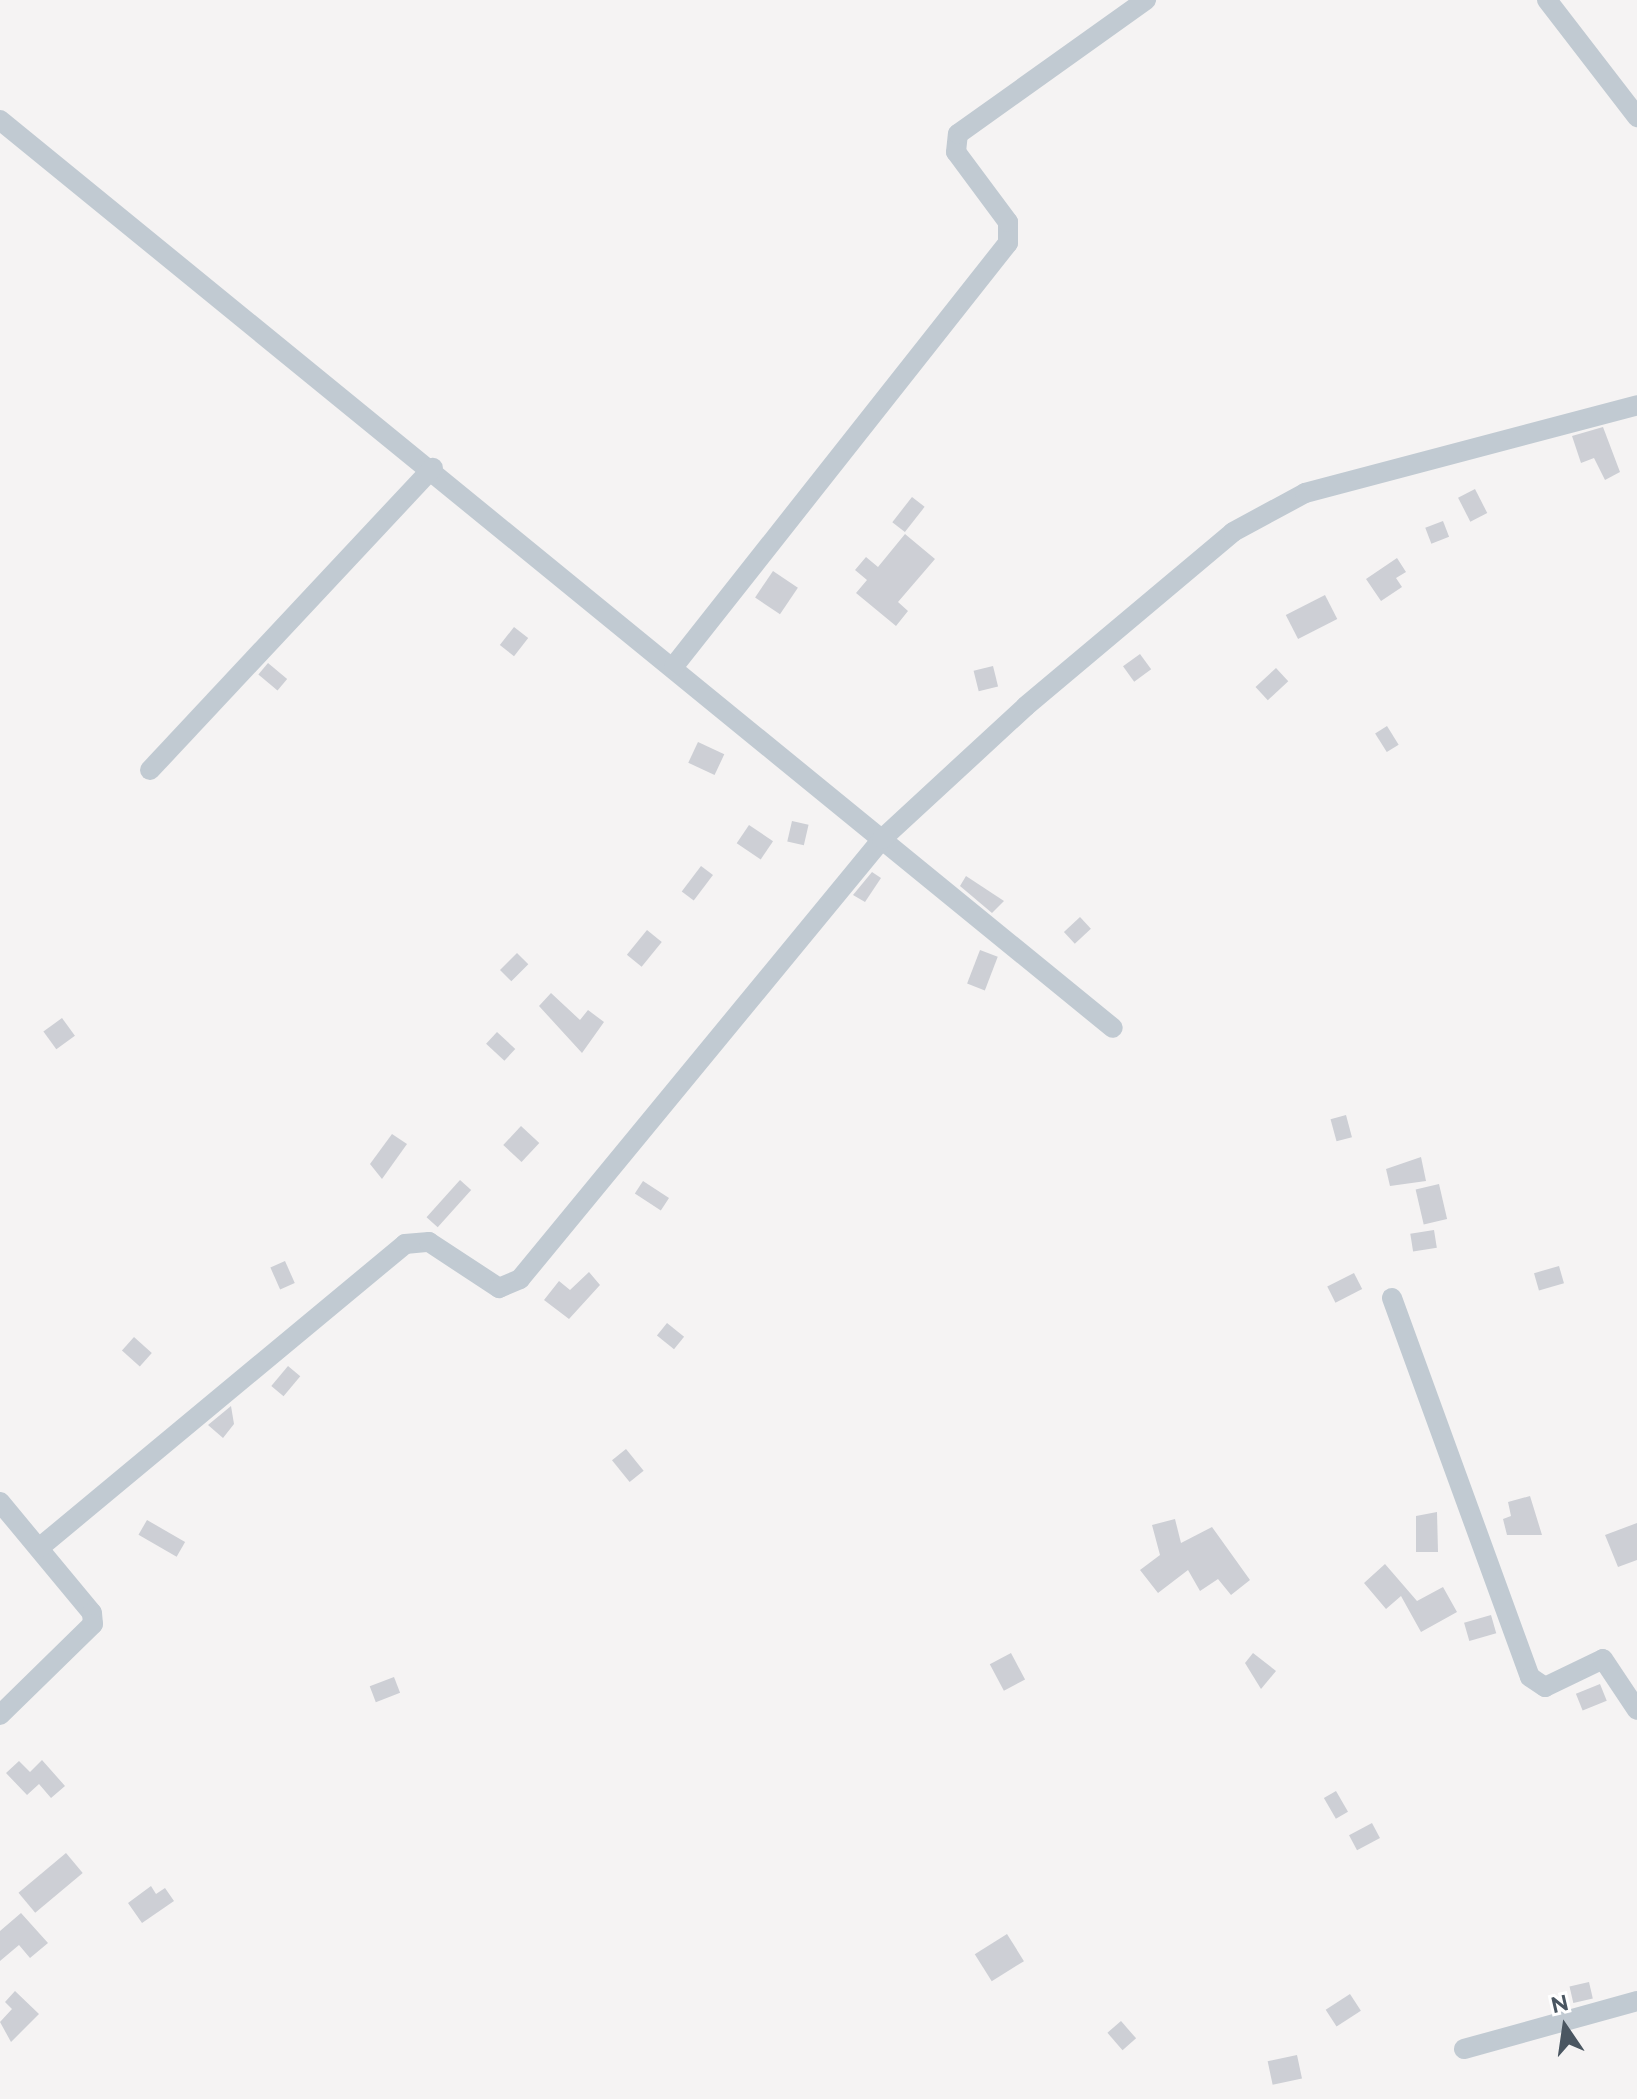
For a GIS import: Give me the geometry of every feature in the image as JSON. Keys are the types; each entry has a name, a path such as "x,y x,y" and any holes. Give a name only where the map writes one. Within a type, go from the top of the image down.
{"street":[{"path":"674,666 1008,243 1008,222 956,152 958,134 1146,0"},
{"path":"1547,0 1637,117"},
{"path":"0,120 433,468 1113,1028"},
{"path":"39,1548 405,1244 429,1242 499,1288 520,1279 882,839 1026,706 1233,532 1266,511 1305,493 1637,405"},
{"path":"150,770 433,468"},
{"path":"1392,1298 1530,1677 1545,1687 1603,1659 1637,1710"},
{"path":"0,1502 92,1613 93,1624 0,1715"},
{"path":"1464,2049 1637,2001"}],"building":[{"path":"1603,427 1620,472 1605,480 1594,458 1581,463 1572,436"},
{"path":"1475,489 1487,513 1470,522 1458,498"},
{"path":"912,497 925,507 905,532 892,522"},
{"path":"1443,521 1449,537 1431,544 1425,528"},
{"path":"905,534 935,559 898,602 908,611 896,626 856,593 867,580 855,570 866,557 878,567"},
{"path":"1397,558 1406,572 1396,578 1402,587 1381,601 1366,579"},
{"path":"773,571 798,588 780,614 755,598"},
{"path":"1325,595 1337,619 1298,639 1286,615"},
{"path":"514,627 528,638 514,656 500,645"},
{"path":"1140,654 1151,669 1134,682 1123,666"},
{"path":"268,663 287,679 278,691 258,674"},
{"path":"993,666 998,686 979,691 974,671"},
{"path":"1276,668 1288,681 1268,700 1256,687"},
{"path":"1387,726 1399,745 1387,752 1375,733"},
{"path":"698,742 724,754 715,775 688,763"},
{"path":"792,821 809,825 804,845 787,841"},
{"path":"749,825 773,841 761,859 737,843"},
{"path":"701,866 713,875 694,901 682,892"},
{"path":"872,872 881,878 865,902 853,895"},
{"path":"966,876 1004,901 992,913 960,886"},
{"path":"1080,917 1091,929 1075,944 1064,932"},
{"path":"647,930 662,942 642,967 627,955"},
{"path":"980,950 998,957 985,990 967,984"},
{"path":"517,953 528,964 511,981 500,970"},
{"path":"551,993 580,1020 588,1010 604,1022 582,1053 539,1006"},
{"path":"62,1018 75,1036 56,1049 43,1032"},
{"path":"497,1032 515,1049 504,1061 486,1044"},
{"path":"1346,1115 1352,1137 1336,1141 1331,1119"},
{"path":"521,1126 539,1143 522,1162 503,1145"},
{"path":"392,1134 407,1144 382,1179 370,1164"},
{"path":"1421,1157 1426,1181 1390,1186 1386,1169"},
{"path":"460,1180 471,1190 438,1227 427,1217"},
{"path":"643,1181 669,1198 661,1210 635,1194"},
{"path":"1439,1184 1447,1219 1424,1224 1416,1189"},
{"path":"1434,1230 1437,1248 1413,1252 1410,1234"},
{"path":"285,1261 295,1283 280,1289 270,1268"},
{"path":"1559,1266 1564,1283 1539,1290 1534,1273"},
{"path":"589,1272 600,1285 569,1319 544,1300 559,1281 570,1290"},
{"path":"1354,1273 1362,1289 1335,1303 1327,1287"},
{"path":"667,1323 684,1337 674,1349 657,1335"},
{"path":"134,1337 152,1353 140,1366 122,1350"},
{"path":"288,1366 300,1376 284,1396 271,1386"},
{"path":"231,1406 234,1424 223,1438 208,1425"},
{"path":"626,1449 644,1471 630,1482 612,1460"},
{"path":"1530,1496 1542,1535 1507,1535 1503,1519 1511,1516 1508,1502"},
{"path":"1437,1512 1438,1552 1416,1552 1416,1516"},
{"path":"1175,1519 1181,1543 1212,1527 1250,1580 1231,1595 1218,1579 1200,1591 1188,1570 1158,1593 1140,1570 1160,1555 1152,1525"},
{"path":"147,1520 185,1542 177,1557 138,1535"},
{"path":"1637,1523 1637,1560 1618,1567 1605,1535"},
{"path":"1385,1564 1417,1601 1443,1587 1457,1612 1421,1632 1401,1596 1386,1609 1364,1583"},
{"path":"1491,1615 1496,1633 1469,1641 1464,1623"},
{"path":"1011,1653 1025,1679 1004,1691 990,1664"},
{"path":"1253,1653 1276,1671 1261,1689 1245,1663"},
{"path":"394,1677 400,1693 376,1702 370,1686"},
{"path":"1600,1684 1607,1701 1583,1710 1576,1694"},
{"path":"42,1760 65,1786 51,1798 39,1784 27,1795 6,1773 19,1761 30,1772"},
{"path":"1336,1791 1348,1812 1336,1819 1324,1798"},
{"path":"1372,1823 1380,1838 1357,1850 1349,1835"},
{"path":"66,1853 83,1873 35,1913 19,1893"},
{"path":"151,1886 156,1894 165,1888 174,1901 142,1923 128,1903"},
{"path":"21,1913 48,1943 30,1958 19,1945 0,1961 0,1931"},
{"path":"1007,1934 1024,1961 992,1981 975,1954"},
{"path":"1589,1982 1593,1999 1573,2003 1570,1986"},
{"path":"15,1991 39,2014 11,2042 0,2022 12,2009 5,2002"},
{"path":"1350,1994 1361,2011 1337,2027 1326,2010"},
{"path":"1121,2021 1136,2038 1123,2050 1107,2033"},
{"path":"1297,2055 1302,2078 1273,2085 1268,2061"}]}
